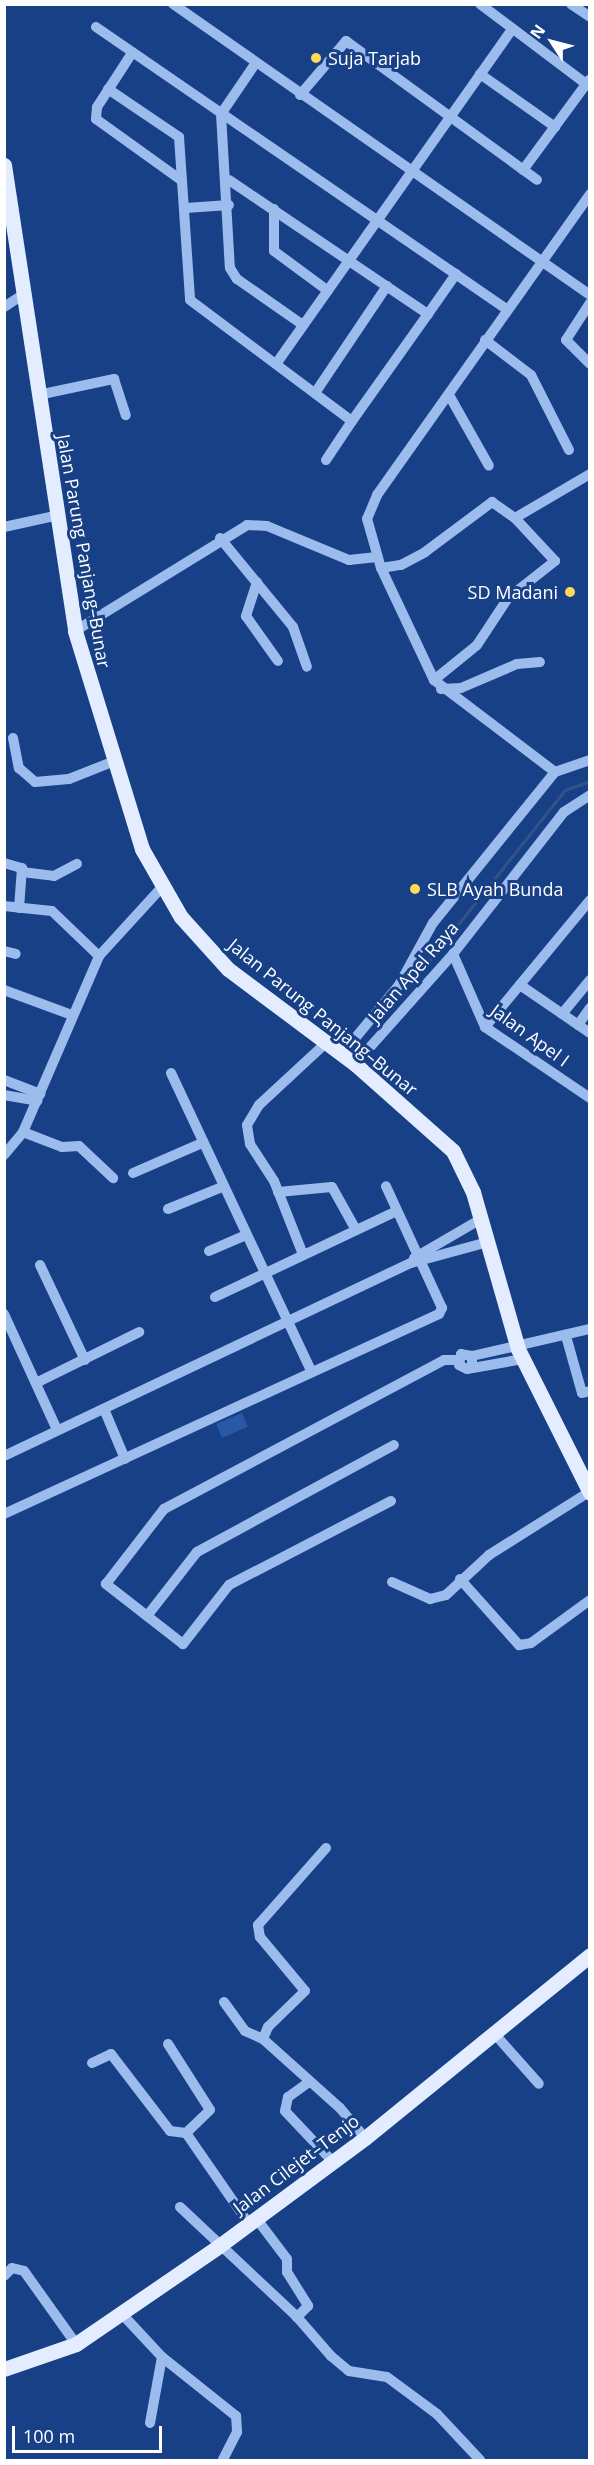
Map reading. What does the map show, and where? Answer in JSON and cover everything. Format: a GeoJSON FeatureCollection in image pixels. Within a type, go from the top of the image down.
{"type":"FeatureCollection","features":[{"type":"Feature","properties":{"kind":"main road","name":"Jalan Parung Panjang–Bunar"},"geometry":{"type":"LineString","coordinates":[[4,165],[54,516],[75,631],[112,762],[161,888],[228,969],[355,1064],[453,1151],[481,1219],[503,1304],[520,1354],[589,1492]]}},
{"type":"Feature","properties":{"kind":"main road","name":"Jalan Cilejet–Tenjo"},"geometry":{"type":"LineString","coordinates":[[4,2369],[76,2344],[219,2247],[364,2138],[590,1955]]}},
{"type":"Feature","properties":{"kind":"street"},"geometry":{"type":"LineString","coordinates":[[480,4],[512,30],[588,82],[523,170]]}},
{"type":"Feature","properties":{"kind":"street"},"geometry":{"type":"LineString","coordinates":[[571,4],[590,17]]}},
{"type":"Feature","properties":{"kind":"street"},"geometry":{"type":"LineString","coordinates":[[173,5],[410,173],[590,295]]}},
{"type":"Feature","properties":{"kind":"street"},"geometry":{"type":"LineString","coordinates":[[96,27],[507,310]]}},
{"type":"Feature","properties":{"kind":"street"},"geometry":{"type":"LineString","coordinates":[[276,364],[512,30]]}},
{"type":"Feature","properties":{"kind":"street"},"geometry":{"type":"LineString","coordinates":[[300,95],[346,41],[537,180]]}},
{"type":"Feature","properties":{"kind":"street"},"geometry":{"type":"LineString","coordinates":[[132,52],[95,112],[100,124],[181,180]]}},
{"type":"Feature","properties":{"kind":"street"},"geometry":{"type":"LineString","coordinates":[[255,64],[221,114],[229,180],[232,273],[303,325]]}},
{"type":"Feature","properties":{"kind":"street"},"geometry":{"type":"LineString","coordinates":[[480,74],[555,127]]}},
{"type":"Feature","properties":{"kind":"street"},"geometry":{"type":"LineString","coordinates":[[108,89],[178,137],[181,180],[186,208],[187,296],[352,420]]}},
{"type":"Feature","properties":{"kind":"street"},"geometry":{"type":"LineString","coordinates":[[229,180],[428,314]]}},
{"type":"Feature","properties":{"kind":"street"},"geometry":{"type":"LineString","coordinates":[[555,772],[437,684],[379,563],[368,528],[369,511],[486,340],[590,194]]}},
{"type":"Feature","properties":{"kind":"street"},"geometry":{"type":"LineString","coordinates":[[186,208],[229,204]]}},
{"type":"Feature","properties":{"kind":"street"},"geometry":{"type":"LineString","coordinates":[[274,209],[274,251],[328,291]]}},
{"type":"Feature","properties":{"kind":"street"},"geometry":{"type":"LineString","coordinates":[[326,460],[456,274]]}},
{"type":"Feature","properties":{"kind":"street"},"geometry":{"type":"LineString","coordinates":[[315,393],[387,286]]}},
{"type":"Feature","properties":{"kind":"street"},"geometry":{"type":"LineString","coordinates":[[4,307],[24,294]]}},
{"type":"Feature","properties":{"kind":"street"},"geometry":{"type":"LineString","coordinates":[[590,303],[566,340],[590,364]]}},
{"type":"Feature","properties":{"kind":"street"},"geometry":{"type":"LineString","coordinates":[[486,340],[531,375],[569,450]]}},
{"type":"Feature","properties":{"kind":"street"},"geometry":{"type":"LineString","coordinates":[[38,395],[114,380],[126,416]]}},
{"type":"Feature","properties":{"kind":"street"},"geometry":{"type":"LineString","coordinates":[[449,394],[489,466]]}},
{"type":"Feature","properties":{"kind":"street"},"geometry":{"type":"LineString","coordinates":[[515,518],[590,474]]}},
{"type":"Feature","properties":{"kind":"street"},"geometry":{"type":"LineString","coordinates":[[75,631],[220,538],[256,524],[340,558],[401,565],[433,548],[492,502],[515,518],[555,561],[508,598],[477,645],[437,684]]}},
{"type":"Feature","properties":{"kind":"street"},"geometry":{"type":"LineString","coordinates":[[4,527],[54,516]]}},
{"type":"Feature","properties":{"kind":"street"},"geometry":{"type":"LineString","coordinates":[[220,538],[293,627],[307,667]]}},
{"type":"Feature","properties":{"kind":"street"},"geometry":{"type":"LineString","coordinates":[[257,582],[246,616],[279,661]]}},
{"type":"Feature","properties":{"kind":"street"},"geometry":{"type":"LineString","coordinates":[[437,684],[483,682],[524,662],[540,662]]}},
{"type":"Feature","properties":{"kind":"street"},"geometry":{"type":"LineString","coordinates":[[13,738],[19,768],[35,782],[69,779],[112,762]]}},
{"type":"Feature","properties":{"kind":"street"},"geometry":{"type":"LineString","coordinates":[[342,1054],[406,972],[433,923],[555,772],[590,760]]}},
{"type":"Feature","properties":{"kind":"street","name":"Jalan Apel Raya"},"geometry":{"type":"LineString","coordinates":[[355,1064],[453,954],[564,812],[590,795]]}},
{"type":"Feature","properties":{"kind":"street"},"geometry":{"type":"LineString","coordinates":[[4,862],[19,865],[22,872],[19,908]]}},
{"type":"Feature","properties":{"kind":"street"},"geometry":{"type":"LineString","coordinates":[[22,872],[54,876],[77,864]]}},
{"type":"Feature","properties":{"kind":"street"},"geometry":{"type":"LineString","coordinates":[[4,1155],[23,1132],[99,956],[161,888]]}},
{"type":"Feature","properties":{"kind":"street"},"geometry":{"type":"LineString","coordinates":[[485,1027],[590,900]]}},
{"type":"Feature","properties":{"kind":"street"},"geometry":{"type":"LineString","coordinates":[[4,906],[52,911],[99,956]]}},
{"type":"Feature","properties":{"kind":"street","name":"Jalan Apel I"},"geometry":{"type":"LineString","coordinates":[[453,954],[485,1027],[590,1098]]}},
{"type":"Feature","properties":{"kind":"street"},"geometry":{"type":"LineString","coordinates":[[406,972],[424,984]]}},
{"type":"Feature","properties":{"kind":"street"},"geometry":{"type":"LineString","coordinates":[[562,1014],[590,980]]}},
{"type":"Feature","properties":{"kind":"street"},"geometry":{"type":"LineString","coordinates":[[520,985],[590,1033]]}},
{"type":"Feature","properties":{"kind":"street"},"geometry":{"type":"LineString","coordinates":[[4,990],[72,1015]]}},
{"type":"Feature","properties":{"kind":"street"},"geometry":{"type":"LineString","coordinates":[[578,1025],[590,1008]]}},
{"type":"Feature","properties":{"kind":"street"},"geometry":{"type":"LineString","coordinates":[[302,1252],[278,1192],[250,1144],[250,1115],[326,1042]]}},
{"type":"Feature","properties":{"kind":"street"},"geometry":{"type":"LineString","coordinates":[[171,1073],[222,1187],[310,1370]]}},
{"type":"Feature","properties":{"kind":"street"},"geometry":{"type":"LineString","coordinates":[[4,1080],[38,1097]]}},
{"type":"Feature","properties":{"kind":"street"},"geometry":{"type":"LineString","coordinates":[[4,1095],[38,1097]]}},
{"type":"Feature","properties":{"kind":"street"},"geometry":{"type":"LineString","coordinates":[[23,1132],[62,1147],[79,1146],[113,1178]]}},
{"type":"Feature","properties":{"kind":"street"},"geometry":{"type":"LineString","coordinates":[[133,1173],[202,1143]]}},
{"type":"Feature","properties":{"kind":"street"},"geometry":{"type":"LineString","coordinates":[[4,1514],[310,1370],[439,1314],[442,1308],[417,1260],[386,1186]]}},
{"type":"Feature","properties":{"kind":"street"},"geometry":{"type":"LineString","coordinates":[[168,1209],[222,1187]]}},
{"type":"Feature","properties":{"kind":"street"},"geometry":{"type":"LineString","coordinates":[[278,1192],[332,1187],[356,1230]]}},
{"type":"Feature","properties":{"kind":"street"},"geometry":{"type":"LineString","coordinates":[[215,1297],[302,1252],[397,1211]]}},
{"type":"Feature","properties":{"kind":"street"},"geometry":{"type":"LineString","coordinates":[[4,1456],[417,1260],[481,1219]]}},
{"type":"Feature","properties":{"kind":"street"},"geometry":{"type":"LineString","coordinates":[[209,1251],[246,1235]]}},
{"type":"Feature","properties":{"kind":"street"},"geometry":{"type":"LineString","coordinates":[[417,1260],[488,1242]]}},
{"type":"Feature","properties":{"kind":"street"},"geometry":{"type":"LineString","coordinates":[[40,1265],[85,1360]]}},
{"type":"Feature","properties":{"kind":"street"},"geometry":{"type":"LineString","coordinates":[[4,1314],[38,1382],[57,1430]]}},
{"type":"Feature","properties":{"kind":"street"},"geometry":{"type":"LineString","coordinates":[[391,1501],[229,1585],[183,1644],[106,1584],[164,1509],[444,1360],[458,1360],[462,1368],[472,1361],[520,1354],[590,1329]]}},
{"type":"Feature","properties":{"kind":"street"},"geometry":{"type":"LineString","coordinates":[[38,1382],[139,1332]]}},
{"type":"Feature","properties":{"kind":"street"},"geometry":{"type":"LineString","coordinates":[[566,1336],[582,1393],[590,1391]]}},
{"type":"Feature","properties":{"kind":"street"},"geometry":{"type":"LineString","coordinates":[[104,1409],[125,1459]]}},
{"type":"Feature","properties":{"kind":"street"},"geometry":{"type":"LineString","coordinates":[[147,1616],[197,1552],[394,1445]]}},
{"type":"Feature","properties":{"kind":"street"},"geometry":{"type":"LineString","coordinates":[[392,1582],[430,1599],[446,1594],[506,1543],[589,1492]]}},
{"type":"Feature","properties":{"kind":"street"},"geometry":{"type":"LineString","coordinates":[[460,1580],[519,1645],[531,1643],[590,1600]]}},
{"type":"Feature","properties":{"kind":"street"},"geometry":{"type":"LineString","coordinates":[[263,2039],[268,2027],[305,1990],[260,1937],[258,1925],[326,1848]]}},
{"type":"Feature","properties":{"kind":"street"},"geometry":{"type":"LineString","coordinates":[[224,2002],[245,2031],[263,2039],[364,2138]]}},
{"type":"Feature","properties":{"kind":"street"},"geometry":{"type":"LineString","coordinates":[[493,2032],[539,2084]]}},
{"type":"Feature","properties":{"kind":"street"},"geometry":{"type":"LineString","coordinates":[[168,2044],[210,2110],[186,2133]]}},
{"type":"Feature","properties":{"kind":"street"},"geometry":{"type":"LineString","coordinates":[[92,2063],[111,2054],[170,2131],[186,2133],[252,2221],[287,2259],[287,2272],[308,2306],[297,2317]]}},
{"type":"Feature","properties":{"kind":"street"},"geometry":{"type":"LineString","coordinates":[[309,2082],[288,2097],[285,2111],[333,2162]]}},
{"type":"Feature","properties":{"kind":"street"},"geometry":{"type":"LineString","coordinates":[[180,2207],[219,2247],[297,2317],[342,2367],[387,2377],[437,2414],[480,2460]]}},
{"type":"Feature","properties":{"kind":"street"},"geometry":{"type":"LineString","coordinates":[[4,2276],[12,2268],[24,2271],[76,2344]]}},
{"type":"Feature","properties":{"kind":"street"},"geometry":{"type":"LineString","coordinates":[[123,2314],[162,2357],[236,2416],[237,2432],[224,2460]]}},
{"type":"Feature","properties":{"kind":"street"},"geometry":{"type":"LineString","coordinates":[[150,2423],[162,2357]]}},
{"type":"Feature","properties":{"kind":"shaded area"},"geometry":{"type":"Polygon","coordinates":[[[242,1413],[248,1427],[222,1438],[216,1424],[242,1413]]]}},
{"type":"Feature","properties":{"kind":"waterway"},"geometry":{"type":"LineString","coordinates":[[424,967],[565,790],[590,781]]}},
{"type":"Feature","properties":{"kind":"place","name":"Suja Tarjab"},"geometry":{"type":"Point","coordinates":[316,58]}},
{"type":"Feature","properties":{"kind":"place","name":"SD Madani"},"geometry":{"type":"Point","coordinates":[570,592]}},
{"type":"Feature","properties":{"kind":"place","name":"SLB Ayah Bunda"},"geometry":{"type":"Point","coordinates":[415,889]}}]}
